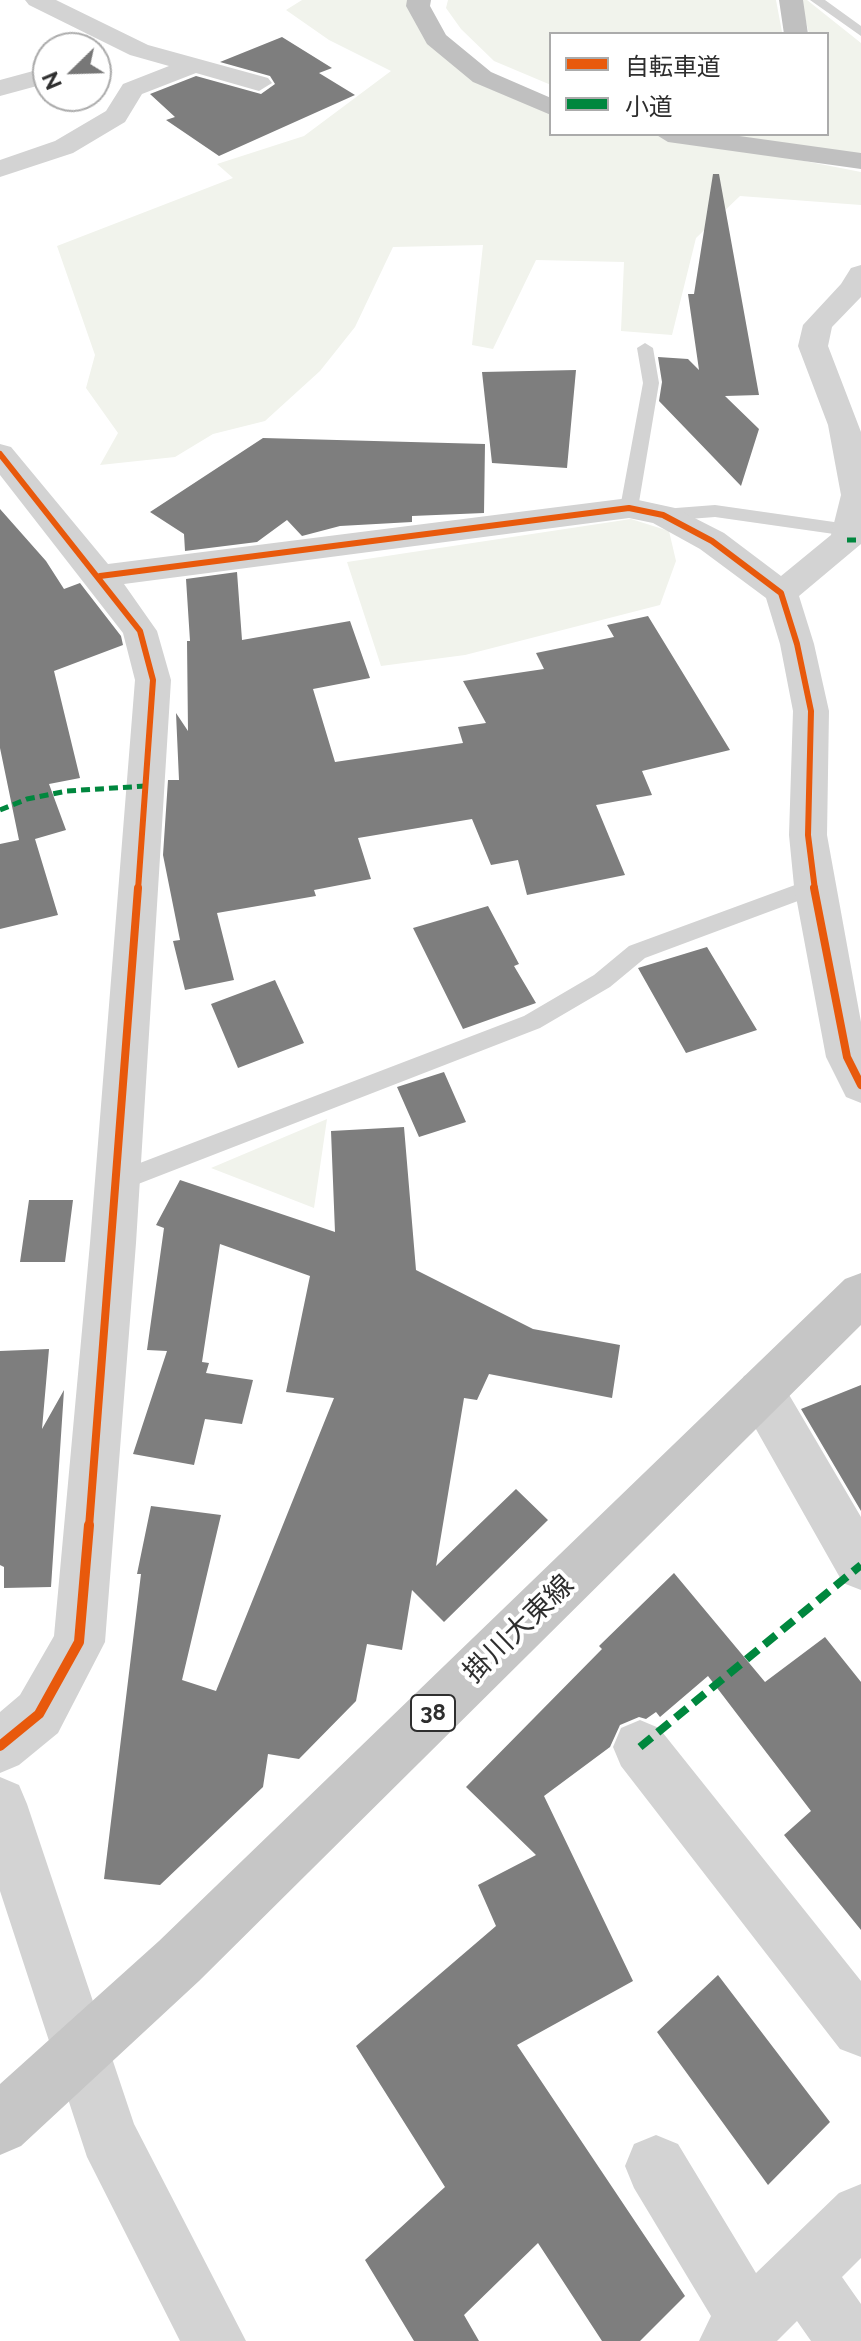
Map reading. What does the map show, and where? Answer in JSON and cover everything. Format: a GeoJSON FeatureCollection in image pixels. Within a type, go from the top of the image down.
{"type":"FeatureCollection","features":[{"type":"Feature","properties":{"kind":"highway"},"geometry":{"type":"LineString","coordinates":[[419,0],[418,6],[436,39],[482,77],[549,106]]}},
{"type":"Feature","properties":{"kind":"highway"},"geometry":{"type":"LineString","coordinates":[[434,0],[433,8],[471,55],[504,75],[549,93]]}},
{"type":"Feature","properties":{"kind":"highway"},"geometry":{"type":"LineString","coordinates":[[791,0],[796,32]]}},
{"type":"Feature","properties":{"kind":"highway"},"geometry":{"type":"LineString","coordinates":[[682,136],[861,161]]}},
{"type":"Feature","properties":{"kind":"main road","name":"掛川大東線"},"geometry":{"type":"LineString","coordinates":[[0,2125],[179,1961],[861,1294]]}},
{"type":"Feature","properties":{"kind":"street"},"geometry":{"type":"LineString","coordinates":[[37,0],[139,50],[254,76]]}},
{"type":"Feature","properties":{"kind":"street"},"geometry":{"type":"LineString","coordinates":[[112,57],[139,50]]}},
{"type":"Feature","properties":{"kind":"street"},"geometry":{"type":"LineString","coordinates":[[0,169],[64,147],[116,116],[132,89],[195,65]]}},
{"type":"Feature","properties":{"kind":"street"},"geometry":{"type":"LineString","coordinates":[[0,88],[32,79]]}},
{"type":"Feature","properties":{"kind":"street"},"geometry":{"type":"LineString","coordinates":[[781,593],[847,540],[857,495],[844,425],[813,346],[818,325],[854,288],[861,274]]}},
{"type":"Feature","properties":{"kind":"street"},"geometry":{"type":"LineString","coordinates":[[0,454],[100,576],[140,631],[153,680],[79,1642],[39,1714],[0,1746]]}},
{"type":"Feature","properties":{"kind":"street"},"geometry":{"type":"LineString","coordinates":[[100,576],[629,508],[663,515],[712,541],[781,593],[797,644],[811,711],[808,835],[814,886],[847,1057],[861,1085]]}},
{"type":"Feature","properties":{"kind":"street"},"geometry":{"type":"LineString","coordinates":[[761,1392],[861,1565]]}},
{"type":"Feature","properties":{"kind":"street"},"geometry":{"type":"LineString","coordinates":[[640,1747],[861,2028]]}},
{"type":"Feature","properties":{"kind":"street"},"geometry":{"type":"LineString","coordinates":[[0,1804],[108,2136],[214,2341]]}},
{"type":"Feature","properties":{"kind":"street"},"geometry":{"type":"LineString","coordinates":[[656,2166],[740,2332],[861,2215]]}},
{"type":"Feature","properties":{"kind":"street"},"geometry":{"type":"LineString","coordinates":[[801,2273],[849,2341]]}},
{"type":"Feature","properties":{"kind":"lane"},"geometry":{"type":"LineString","coordinates":[[817,0],[861,32]]}},
{"type":"Feature","properties":{"kind":"lane"},"geometry":{"type":"LineString","coordinates":[[629,508],[651,383],[645,348]]}},
{"type":"Feature","properties":{"kind":"lane"},"geometry":{"type":"LineString","coordinates":[[663,515],[715,511],[848,530]]}},
{"type":"Feature","properties":{"kind":"lane"},"geometry":{"type":"LineString","coordinates":[[115,1183],[532,1022],[602,981],[637,952],[814,886]]}},
{"type":"Feature","properties":{"kind":"shaded area"},"geometry":{"type":"Polygon","coordinates":[[[302,0],[418,0],[455,63],[549,109],[549,136],[676,136],[861,172],[861,205],[740,196],[696,238],[672,335],[621,331],[624,262],[536,260],[493,349],[472,345],[483,245],[393,247],[355,327],[320,371],[265,421],[213,434],[175,457],[100,465],[118,433],[86,388],[95,355],[57,246],[233,178],[217,164],[304,136],[391,71],[329,40],[286,10],[302,0]]]}},
{"type":"Feature","properties":{"kind":"shaded area"},"geometry":{"type":"Polygon","coordinates":[[[448,0],[776,0],[782,32],[549,32],[549,84],[494,61],[461,29],[446,8],[448,0]]]}},
{"type":"Feature","properties":{"kind":"shaded area"},"geometry":{"type":"Polygon","coordinates":[[[801,0],[807,0],[861,43],[861,155],[722,136],[829,136],[829,32],[809,32],[801,0]]]}},
{"type":"Feature","properties":{"kind":"shaded area"},"geometry":{"type":"Polygon","coordinates":[[[631,519],[669,531],[676,561],[660,605],[465,655],[381,666],[347,562],[631,519]]]}},
{"type":"Feature","properties":{"kind":"shaded area"},"geometry":{"type":"Polygon","coordinates":[[[327,1119],[314,1208],[211,1168],[327,1119]]]}},
{"type":"Feature","properties":{"kind":"building"},"geometry":{"type":"Polygon","coordinates":[[[282,37],[332,68],[319,73],[355,95],[219,156],[166,120],[175,117],[150,94],[196,76],[261,94],[275,84],[270,76],[220,62],[282,37]]]}},
{"type":"Feature","properties":{"kind":"building"},"geometry":{"type":"Polygon","coordinates":[[[713,174],[719,174],[759,395],[725,396],[759,429],[741,486],[659,401],[662,382],[658,357],[688,359],[699,370],[688,294],[694,294],[713,174]]]}},
{"type":"Feature","properties":{"kind":"building"},"geometry":{"type":"Polygon","coordinates":[[[576,370],[567,468],[492,463],[482,372],[576,370]]]}},
{"type":"Feature","properties":{"kind":"building"},"geometry":{"type":"Polygon","coordinates":[[[263,438],[485,444],[484,513],[412,516],[412,522],[340,526],[302,536],[287,520],[257,542],[185,551],[184,534],[150,512],[263,438]]]}},
{"type":"Feature","properties":{"kind":"building"},"geometry":{"type":"Polygon","coordinates":[[[0,509],[46,561],[64,589],[80,583],[121,636],[123,645],[54,671],[80,778],[49,784],[66,830],[35,839],[58,915],[0,929],[0,844],[19,840],[0,748],[0,509]]]}},
{"type":"Feature","properties":{"kind":"building"},"geometry":{"type":"Polygon","coordinates":[[[237,572],[242,640],[350,621],[370,678],[313,689],[335,762],[463,743],[458,727],[486,723],[463,681],[544,669],[536,653],[614,637],[607,625],[648,616],[730,750],[642,771],[652,795],[596,805],[625,875],[527,895],[518,860],[491,865],[472,819],[358,838],[371,879],[314,890],[316,896],[217,913],[234,980],[185,990],[173,941],[180,940],[163,855],[168,780],[179,780],[176,713],[188,731],[187,641],[190,641],[186,579],[237,572]]]}},
{"type":"Feature","properties":{"kind":"building"},"geometry":{"type":"Polygon","coordinates":[[[488,906],[519,964],[514,966],[536,1003],[463,1029],[413,928],[488,906]]]}},
{"type":"Feature","properties":{"kind":"building"},"geometry":{"type":"Polygon","coordinates":[[[707,947],[757,1030],[686,1053],[638,968],[707,947]]]}},
{"type":"Feature","properties":{"kind":"building"},"geometry":{"type":"Polygon","coordinates":[[[275,980],[304,1043],[238,1068],[211,1004],[275,980]]]}},
{"type":"Feature","properties":{"kind":"building"},"geometry":{"type":"Polygon","coordinates":[[[444,1072],[466,1122],[419,1137],[397,1087],[444,1072]]]}},
{"type":"Feature","properties":{"kind":"building"},"geometry":{"type":"Polygon","coordinates":[[[404,1127],[416,1270],[533,1329],[620,1345],[612,1398],[489,1374],[477,1400],[464,1398],[436,1566],[516,1489],[548,1520],[444,1622],[412,1590],[402,1650],[367,1644],[356,1701],[299,1759],[268,1754],[263,1787],[160,1885],[104,1879],[141,1574],[137,1574],[151,1506],[221,1515],[182,1680],[216,1691],[334,1398],[286,1392],[310,1276],[220,1244],[202,1362],[209,1363],[206,1373],[253,1380],[242,1424],[205,1419],[194,1465],[133,1454],[167,1351],[147,1350],[164,1228],[156,1225],[180,1180],[335,1232],[331,1131],[404,1127]]]}},
{"type":"Feature","properties":{"kind":"building"},"geometry":{"type":"Polygon","coordinates":[[[29,1200],[73,1200],[65,1262],[20,1262],[29,1200]]]}},
{"type":"Feature","properties":{"kind":"building"},"geometry":{"type":"Polygon","coordinates":[[[49,1349],[42,1429],[64,1390],[51,1587],[4,1588],[4,1567],[0,1565],[0,1351],[49,1349]]]}},
{"type":"Feature","properties":{"kind":"building"},"geometry":{"type":"Polygon","coordinates":[[[861,1385],[861,1511],[801,1409],[861,1385]]]}},
{"type":"Feature","properties":{"kind":"building"},"geometry":{"type":"Polygon","coordinates":[[[674,1573],[765,1682],[825,1637],[861,1682],[861,1930],[784,1835],[811,1811],[708,1676],[660,1717],[656,1712],[646,1719],[639,1717],[620,1725],[610,1747],[544,1796],[633,1981],[517,2045],[685,2296],[640,2341],[602,2341],[538,2243],[464,2315],[479,2341],[414,2341],[365,2260],[445,2187],[356,2046],[496,1926],[478,1885],[536,1855],[466,1787],[602,1649],[599,1646],[674,1573]]]}},
{"type":"Feature","properties":{"kind":"building"},"geometry":{"type":"Polygon","coordinates":[[[718,1975],[830,2122],[768,2185],[657,2032],[718,1975]]]}},
{"type":"Feature","properties":{"kind":"marked path"},"geometry":{"type":"LineString","coordinates":[[847,540],[861,540]]}},
{"type":"Feature","properties":{"kind":"marked path"},"geometry":{"type":"LineString","coordinates":[[0,810],[27,799],[67,791],[146,786]]}},
{"type":"Feature","properties":{"kind":"marked path"},"geometry":{"type":"LineString","coordinates":[[640,1747],[861,1565]]}},
{"type":"Feature","properties":{"kind":"cycle path"},"geometry":{"type":"LineString","coordinates":[[0,454],[100,576],[140,631],[153,680],[113,1243],[79,1642],[39,1714],[0,1746]]}},
{"type":"Feature","properties":{"kind":"cycle path"},"geometry":{"type":"LineString","coordinates":[[100,576],[629,508],[663,515],[712,541],[781,593],[797,644],[811,711],[808,835],[814,886],[847,1057],[861,1085]]}}]}
